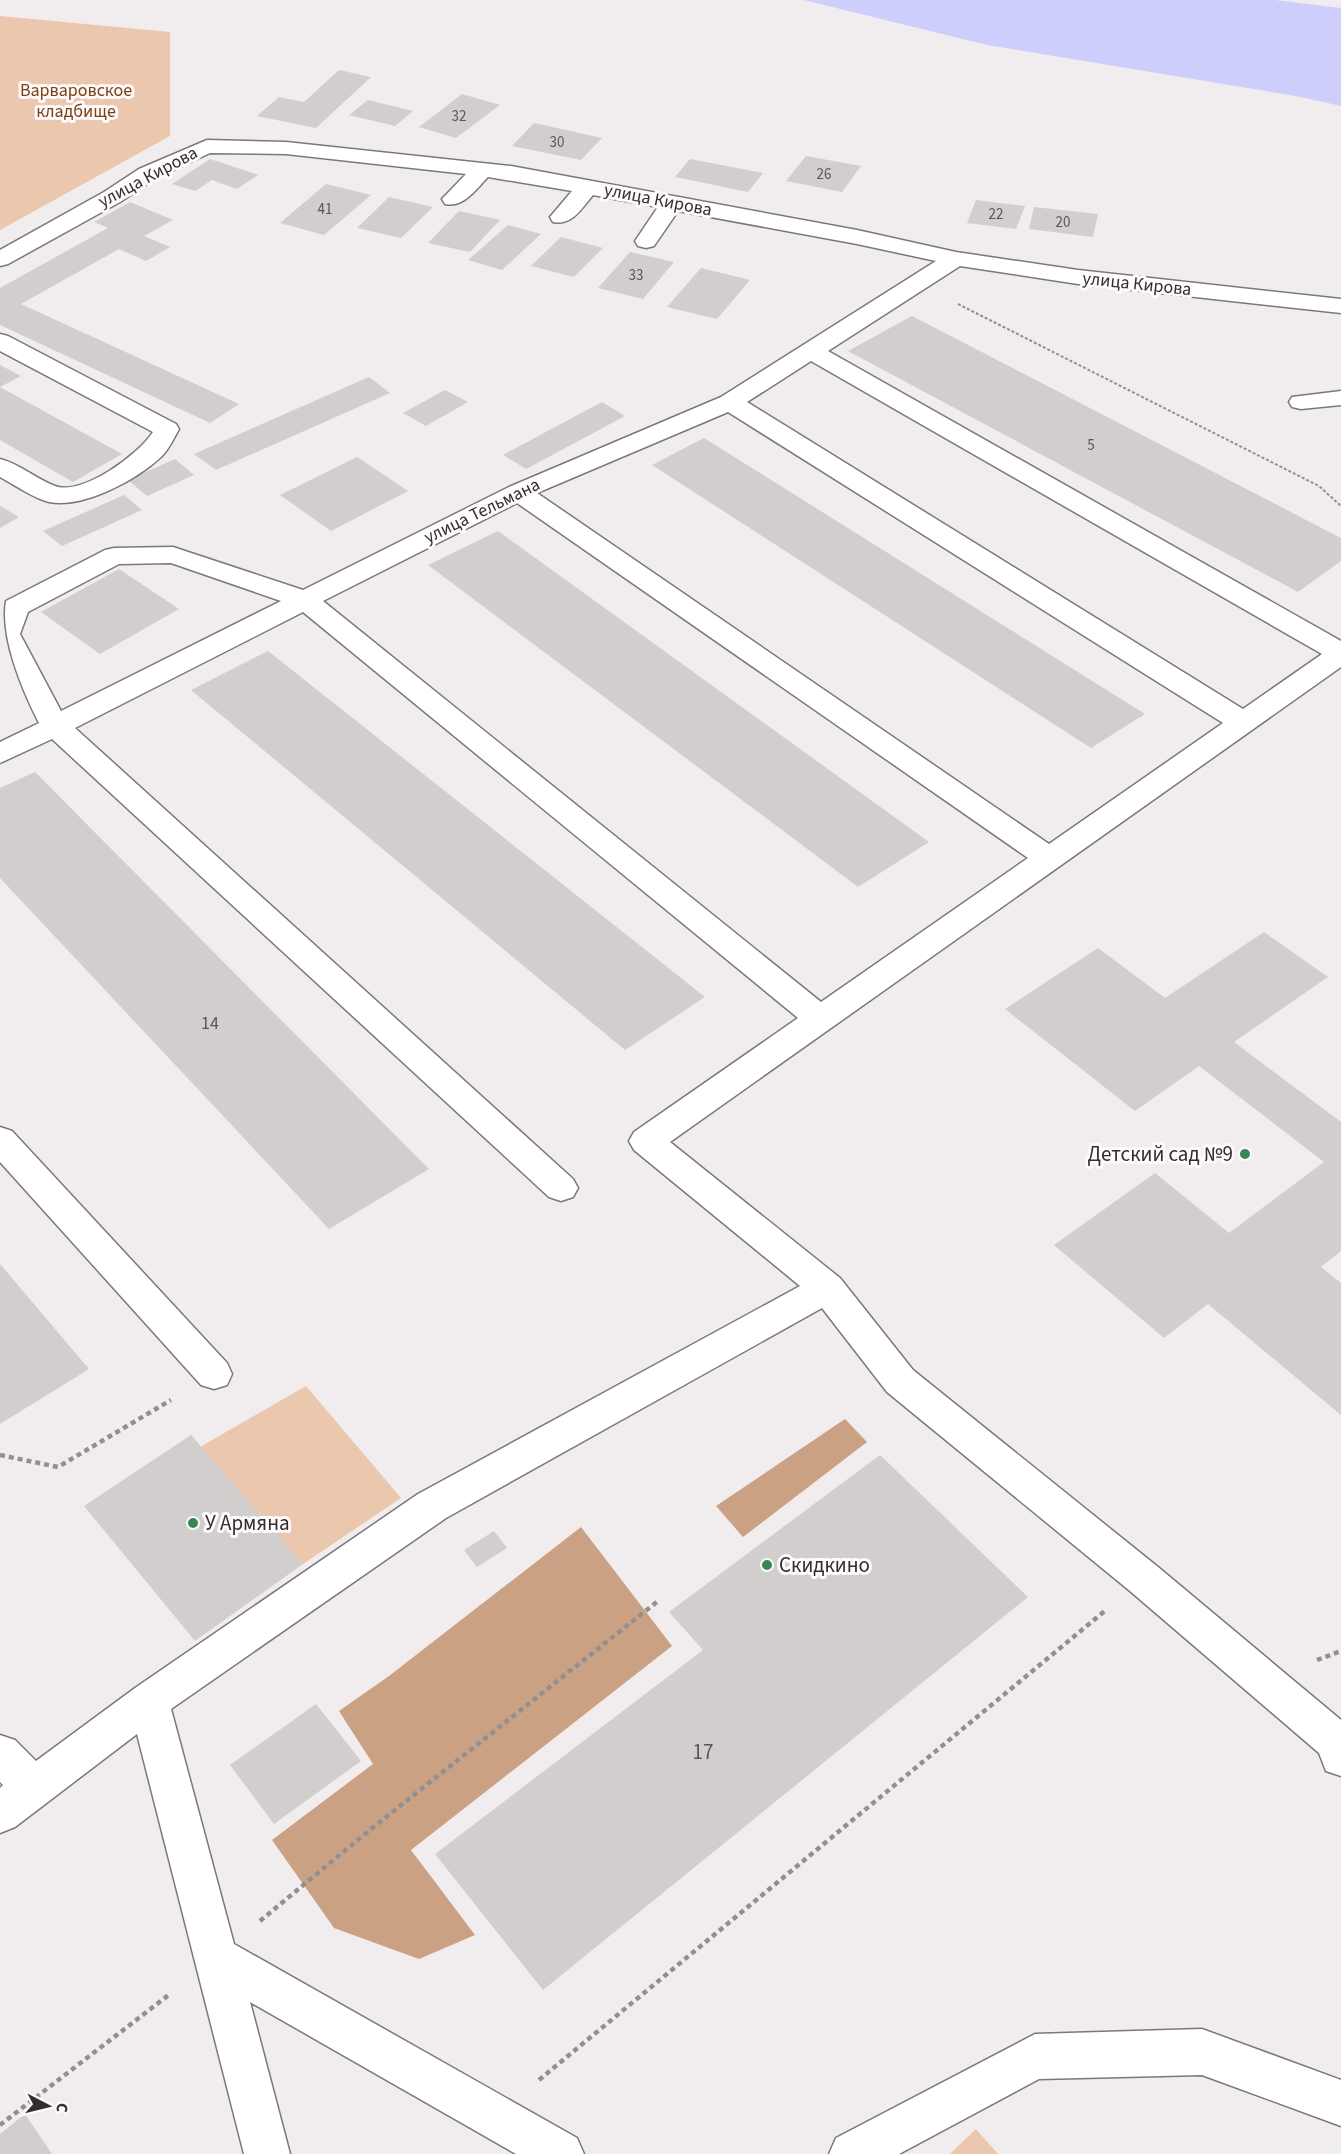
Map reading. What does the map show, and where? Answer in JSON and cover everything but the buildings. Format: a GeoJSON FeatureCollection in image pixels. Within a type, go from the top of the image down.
{"type":"FeatureCollection","features":[{"type":"Feature","properties":{"kind":"street","name":"улица Кирова"},"geometry":{"type":"LineString","coordinates":[[0,259],[112,197],[147,174],[207,146],[286,148],[483,170],[588,187],[847,235],[956,259],[1078,277],[1341,306]]}},
{"type":"Feature","properties":{"kind":"street"},"geometry":{"type":"LineString","coordinates":[[453,199],[483,170]]}},
{"type":"Feature","properties":{"kind":"street"},"geometry":{"type":"LineString","coordinates":[[561,217],[588,187]]}},
{"type":"Feature","properties":{"kind":"street"},"geometry":{"type":"LineString","coordinates":[[646,241],[672,203]]}},
{"type":"Feature","properties":{"kind":"street","name":"улица Тельмана"},"geometry":{"type":"LineString","coordinates":[[0,754],[518,492],[730,402],[956,259]]}},
{"type":"Feature","properties":{"kind":"street"},"geometry":{"type":"LineString","coordinates":[[1308,302],[1341,298]]}},
{"type":"Feature","properties":{"kind":"street"},"geometry":{"type":"LineString","coordinates":[[0,340],[167,429],[154,450],[121,474],[87,491],[53,495],[0,467]]}},
{"type":"Feature","properties":{"kind":"street"},"geometry":{"type":"LineString","coordinates":[[809,350],[1336,664],[1244,723],[646,1141],[827,1288],[900,1382],[1144,1579],[1334,1740],[1341,1757]]}},
{"type":"Feature","properties":{"kind":"street"},"geometry":{"type":"LineString","coordinates":[[1301,402],[1341,398]]}},
{"type":"Feature","properties":{"kind":"street"},"geometry":{"type":"LineString","coordinates":[[730,402],[1244,723]]}},
{"type":"Feature","properties":{"kind":"street"},"geometry":{"type":"LineString","coordinates":[[518,492],[1050,858]]}},
{"type":"Feature","properties":{"kind":"street"},"geometry":{"type":"LineString","coordinates":[[561,1188],[55,726],[6,634],[16,607],[114,556],[173,555],[304,600],[820,1019]]}},
{"type":"Feature","properties":{"kind":"street"},"geometry":{"type":"LineString","coordinates":[[0,1140],[214,1374]]}},
{"type":"Feature","properties":{"kind":"street"},"geometry":{"type":"LineString","coordinates":[[0,1813],[149,1701],[432,1506],[827,1288]]}},
{"type":"Feature","properties":{"kind":"street"},"geometry":{"type":"LineString","coordinates":[[149,1701],[267,2154]]}},
{"type":"Feature","properties":{"kind":"street"},"geometry":{"type":"LineString","coordinates":[[0,1754],[34,1787]]}},
{"type":"Feature","properties":{"kind":"street"},"geometry":{"type":"LineString","coordinates":[[216,1958],[561,2154]]}},
{"type":"Feature","properties":{"kind":"street"},"geometry":{"type":"LineString","coordinates":[[852,2154],[1035,2057],[1202,2052],[1341,2103]]}},
{"type":"Feature","properties":{"kind":"path"},"geometry":{"type":"LineString","coordinates":[[917,283],[1319,486],[1341,506]]}},
{"type":"Feature","properties":{"kind":"path"},"geometry":{"type":"LineString","coordinates":[[0,1455],[58,1467],[178,1395]]}},
{"type":"Feature","properties":{"kind":"path"},"geometry":{"type":"LineString","coordinates":[[495,2117],[1144,1579]]}},
{"type":"Feature","properties":{"kind":"path"},"geometry":{"type":"LineString","coordinates":[[0,2125],[216,1958],[371,1829],[658,1602]]}},
{"type":"Feature","properties":{"kind":"green space","name":"Варваровское кладбище"},"geometry":{"type":"Polygon","coordinates":[[[0,16],[170,32],[170,136],[0,230],[0,16]]]}},
{"type":"Feature","properties":{"kind":"green space"},"geometry":{"type":"Polygon","coordinates":[[[306,1386],[401,1498],[303,1564],[200,1447],[306,1386]]]}},
{"type":"Feature","properties":{"kind":"green space"},"geometry":{"type":"Polygon","coordinates":[[[976,2129],[998,2154],[950,2154],[976,2129]]]}},
{"type":"Feature","properties":{"kind":"shaded area"},"geometry":{"type":"Polygon","coordinates":[[[845,1419],[867,1442],[743,1537],[716,1506],[845,1419]]]}},
{"type":"Feature","properties":{"kind":"shaded area"},"geometry":{"type":"Polygon","coordinates":[[[581,1527],[672,1646],[411,1850],[475,1935],[419,1959],[334,1928],[272,1840],[373,1764],[339,1711],[389,1676],[581,1527]]]}},
{"type":"Feature","properties":{"kind":"water"},"geometry":{"type":"Polygon","coordinates":[[[804,0],[1275,0],[1341,8],[1341,106],[1296,96],[987,45],[804,0]]]}},
{"type":"Feature","properties":{"kind":"place","name":"Детский сад №9"},"geometry":{"type":"Point","coordinates":[1245,1154]}},
{"type":"Feature","properties":{"kind":"place","name":"У Армяна"},"geometry":{"type":"Point","coordinates":[193,1523]}},
{"type":"Feature","properties":{"kind":"place","name":"Скидкино"},"geometry":{"type":"Point","coordinates":[767,1565]}}]}
